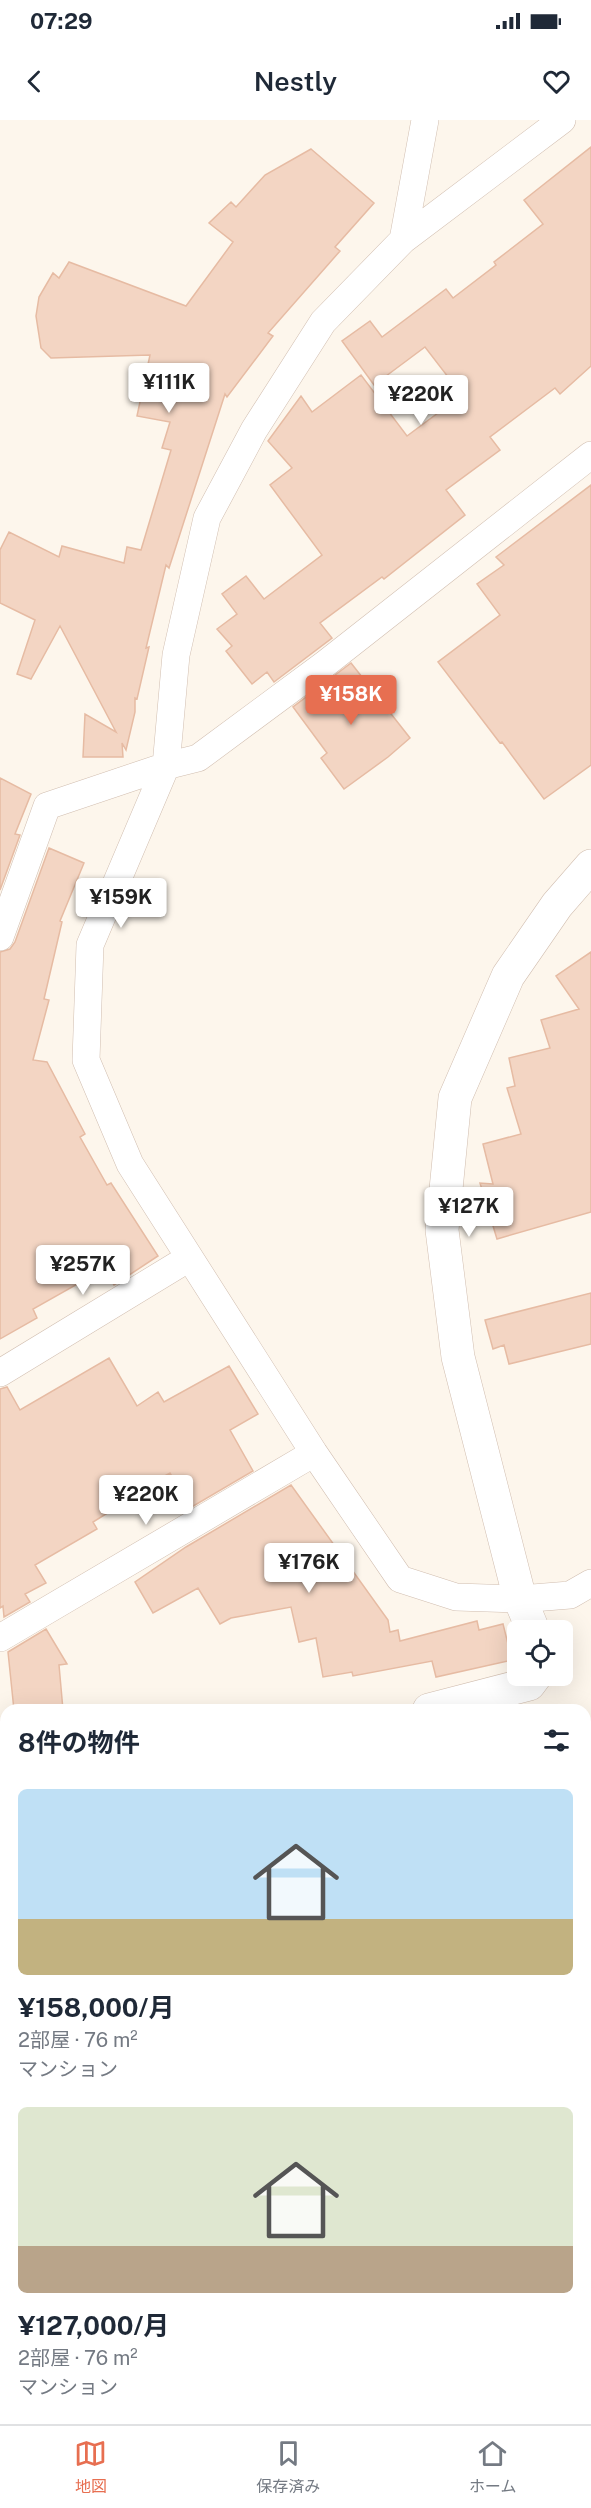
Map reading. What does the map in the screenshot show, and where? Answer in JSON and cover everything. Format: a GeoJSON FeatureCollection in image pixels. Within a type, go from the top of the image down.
{"type":"FeatureCollection","features":[{"type":"Feature","properties":{"kind":"street"},"geometry":{"type":"LineString","coordinates":[[403,240],[425,120]]}},
{"type":"Feature","properties":{"kind":"street"},"geometry":{"type":"LineString","coordinates":[[562,120],[403,240],[323,322],[254,430],[207,518],[176,655],[166,766],[90,945],[86,1060],[130,1164],[314,1453],[400,1579],[456,1597],[520,1599],[570,1595],[591,1584]]}},
{"type":"Feature","properties":{"kind":"street"},"geometry":{"type":"LineString","coordinates":[[0,937],[48,806],[166,766],[198,758],[334,657],[591,455]]}},
{"type":"Feature","properties":{"kind":"street"},"geometry":{"type":"LineString","coordinates":[[529,1620],[520,1599],[458,1357],[442,1230],[455,1098],[508,976],[556,905],[591,866]]}},
{"type":"Feature","properties":{"kind":"street"},"geometry":{"type":"LineString","coordinates":[[0,1373],[189,1258]]}},
{"type":"Feature","properties":{"kind":"street"},"geometry":{"type":"LineString","coordinates":[[0,1638],[314,1453]]}},
{"type":"Feature","properties":{"kind":"street"},"geometry":{"type":"LineString","coordinates":[[451,1704],[518,1686]]}},
{"type":"Feature","properties":{"kind":"building"},"geometry":{"type":"Polygon","coordinates":[[[591,147],[591,366],[560,394],[555,388],[490,437],[500,450],[446,490],[465,515],[384,579],[382,577],[320,623],[332,638],[274,682],[267,672],[252,684],[226,651],[232,646],[217,629],[237,614],[222,594],[246,576],[264,599],[322,555],[270,485],[292,468],[268,441],[301,396],[312,412],[361,375],[407,436],[462,395],[425,347],[374,385],[342,341],[370,321],[382,337],[446,289],[453,298],[496,265],[494,262],[543,224],[524,200],[591,147]]]}},
{"type":"Feature","properties":{"kind":"building"},"geometry":{"type":"Polygon","coordinates":[[[311,149],[374,203],[335,247],[340,251],[268,333],[273,336],[227,397],[225,394],[169,568],[166,565],[146,648],[149,647],[137,699],[135,698],[135,712],[126,750],[122,743],[123,757],[83,757],[85,714],[116,732],[60,626],[31,679],[17,674],[35,620],[0,603],[0,550],[9,532],[59,557],[62,546],[124,563],[127,547],[141,550],[171,450],[162,448],[170,422],[137,416],[150,355],[51,358],[41,348],[36,316],[39,297],[53,273],[59,278],[69,262],[186,306],[233,242],[209,223],[231,202],[236,207],[265,175],[311,149]]]}},
{"type":"Feature","properties":{"kind":"building"},"geometry":{"type":"Polygon","coordinates":[[[591,485],[591,765],[544,799],[438,662],[500,615],[477,584],[504,565],[496,557],[591,485]]]}},
{"type":"Feature","properties":{"kind":"building"},"geometry":{"type":"Polygon","coordinates":[[[351,663],[410,738],[344,789],[321,758],[327,753],[293,707],[351,663]]]}},
{"type":"Feature","properties":{"kind":"building"},"geometry":{"type":"Polygon","coordinates":[[[0,778],[31,794],[15,834],[20,835],[0,890],[0,778]]]}},
{"type":"Feature","properties":{"kind":"building"},"geometry":{"type":"Polygon","coordinates":[[[49,848],[84,863],[60,921],[62,922],[44,999],[49,1000],[33,1060],[47,1062],[85,1134],[80,1137],[107,1185],[111,1183],[158,1256],[114,1285],[104,1269],[33,1309],[37,1318],[0,1339],[0,952],[10,949],[15,942],[49,848]]]}},
{"type":"Feature","properties":{"kind":"building"},"geometry":{"type":"Polygon","coordinates":[[[591,952],[591,1212],[497,1239],[480,1183],[493,1184],[483,1144],[521,1134],[507,1088],[515,1086],[509,1058],[550,1048],[541,1020],[579,1009],[556,976],[591,952]]]}},
{"type":"Feature","properties":{"kind":"building"},"geometry":{"type":"Polygon","coordinates":[[[591,1293],[591,1344],[509,1364],[504,1345],[493,1349],[485,1320],[591,1293]]]}},
{"type":"Feature","properties":{"kind":"building"},"geometry":{"type":"Polygon","coordinates":[[[109,1358],[137,1406],[158,1392],[164,1402],[229,1366],[258,1414],[230,1430],[253,1471],[190,1508],[170,1473],[120,1500],[122,1504],[93,1522],[97,1529],[35,1565],[46,1583],[25,1594],[30,1602],[4,1617],[3,1606],[0,1608],[0,1389],[7,1387],[20,1410],[109,1358]]]}},
{"type":"Feature","properties":{"kind":"building"},"geometry":{"type":"Polygon","coordinates":[[[291,1485],[388,1620],[390,1632],[398,1630],[400,1641],[477,1621],[479,1630],[503,1624],[507,1640],[507,1661],[436,1677],[432,1661],[353,1676],[352,1672],[323,1677],[316,1638],[299,1642],[291,1607],[231,1618],[220,1624],[198,1588],[153,1613],[135,1582],[186,1547],[291,1485]]]}},
{"type":"Feature","properties":{"kind":"building"},"geometry":{"type":"Polygon","coordinates":[[[46,1629],[67,1664],[59,1665],[62,1704],[13,1704],[8,1652],[46,1629]]]}}]}
